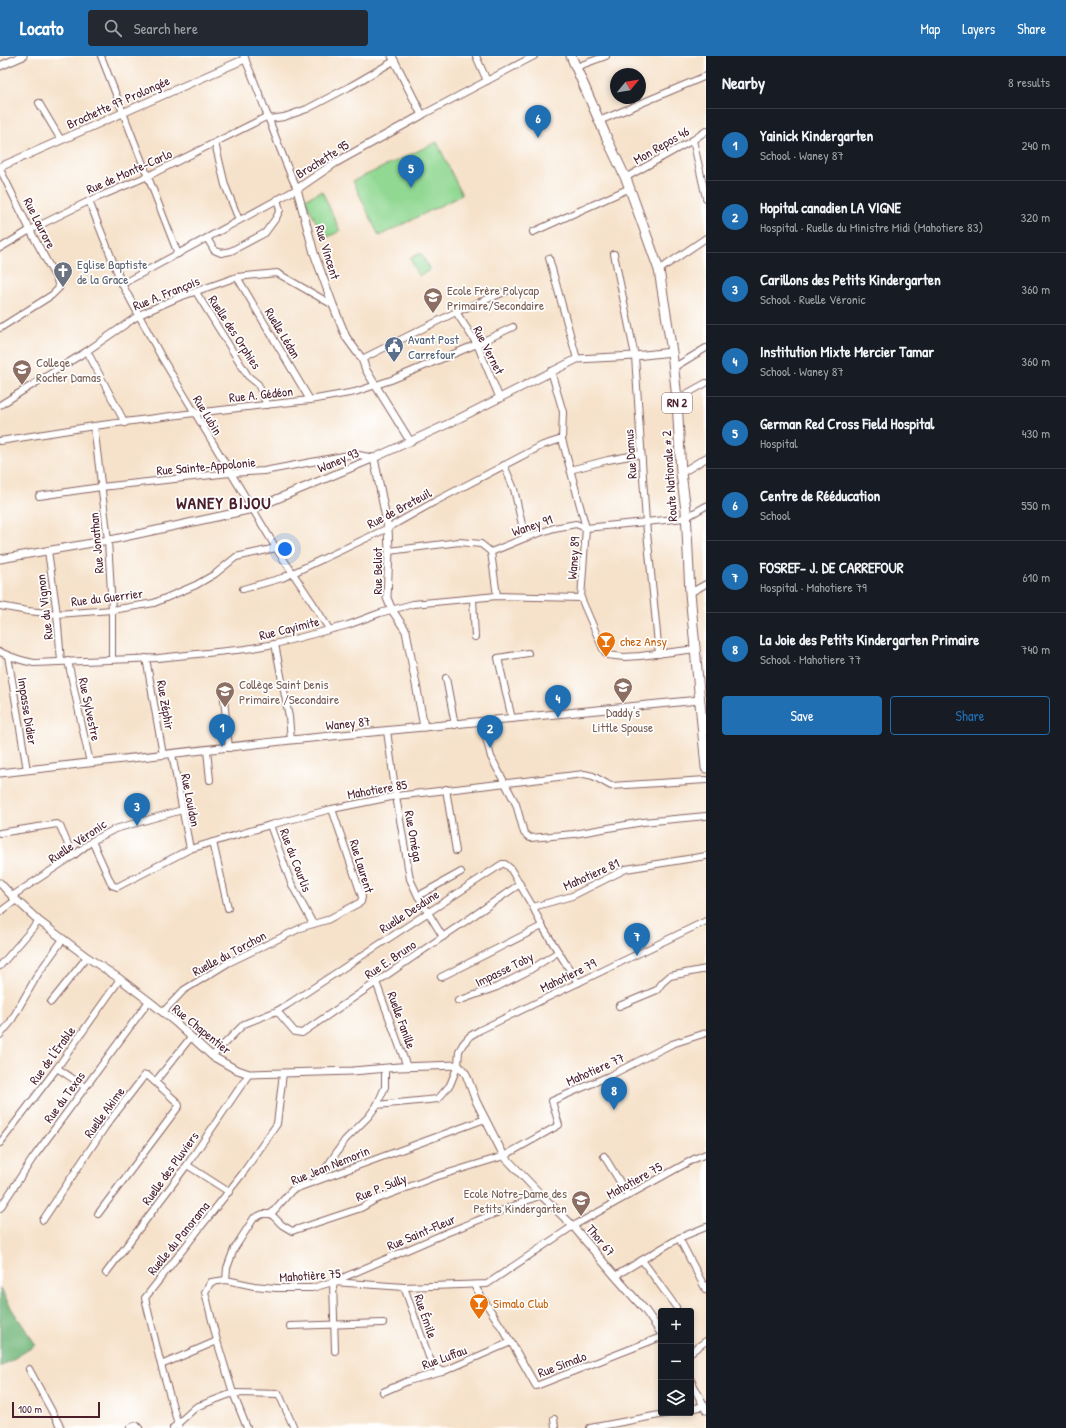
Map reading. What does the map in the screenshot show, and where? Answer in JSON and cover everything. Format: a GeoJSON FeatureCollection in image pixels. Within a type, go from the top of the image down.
{"type":"FeatureCollection","features":[{"type":"Feature","properties":{"kind":"main road","name":"Route Nationale # 2"},"geometry":{"type":"LineString","coordinates":[[572,56],[626,178],[659,270],[672,352],[677,399],[681,473],[686,510],[685,518],[690,593],[696,648],[702,682],[699,700],[706,768]]}},
{"type":"Feature","properties":{"kind":"street"},"geometry":{"type":"LineString","coordinates":[[0,66],[9,59],[23,56]]}},
{"type":"Feature","properties":{"kind":"street"},"geometry":{"type":"LineString","coordinates":[[101,56],[178,254]]}},
{"type":"Feature","properties":{"kind":"street"},"geometry":{"type":"LineString","coordinates":[[476,56],[487,81]]}},
{"type":"Feature","properties":{"kind":"street","name":"Brochette 95"},"geometry":{"type":"LineString","coordinates":[[122,284],[297,188],[335,163],[534,56]]}},
{"type":"Feature","properties":{"kind":"street"},"geometry":{"type":"LineString","coordinates":[[576,67],[606,56]]}},
{"type":"Feature","properties":{"kind":"street","name":"Brochette 97 Prolongée"},"geometry":{"type":"LineString","coordinates":[[0,168],[245,58]]}},
{"type":"Feature","properties":{"kind":"street","name":"Rue Vincent"},"geometry":{"type":"LineString","coordinates":[[245,58],[288,169],[297,188],[314,253],[346,337],[362,359],[366,370],[410,441]]}},
{"type":"Feature","properties":{"kind":"street"},"geometry":{"type":"LineString","coordinates":[[393,58],[422,115]]}},
{"type":"Feature","properties":{"kind":"street","name":"Rue de Monte-Carlo"},"geometry":{"type":"LineString","coordinates":[[0,248],[30,230],[89,201],[148,176],[269,117],[284,118],[307,109],[349,87],[393,58]]}},
{"type":"Feature","properties":{"kind":"street"},"geometry":{"type":"LineString","coordinates":[[600,121],[706,76]]}},
{"type":"Feature","properties":{"kind":"street"},"geometry":{"type":"LineString","coordinates":[[39,103],[61,140]]}},
{"type":"Feature","properties":{"kind":"street","name":"Mon Repos 46"},"geometry":{"type":"LineString","coordinates":[[626,178],[706,131]]}},
{"type":"Feature","properties":{"kind":"street"},"geometry":{"type":"LineString","coordinates":[[692,140],[706,198]]}},
{"type":"Feature","properties":{"kind":"street"},"geometry":{"type":"LineString","coordinates":[[215,142],[225,185],[239,220]]}},
{"type":"Feature","properties":{"kind":"street","name":"Rue Laurore"},"geometry":{"type":"LineString","coordinates":[[0,168],[30,230],[57,280],[59,288],[52,295],[0,328]]}},
{"type":"Feature","properties":{"kind":"street"},"geometry":{"type":"LineString","coordinates":[[534,232],[630,188]]}},
{"type":"Feature","properties":{"kind":"street"},"geometry":{"type":"LineString","coordinates":[[207,238],[214,250],[221,253],[231,251],[265,233],[280,210],[277,199]]}},
{"type":"Feature","properties":{"kind":"street","name":"Rue Lubin"},"geometry":{"type":"LineString","coordinates":[[89,201],[122,284],[139,315],[194,413],[230,473],[328,629]]}},
{"type":"Feature","properties":{"kind":"street"},"geometry":{"type":"LineString","coordinates":[[659,270],[706,238]]}},
{"type":"Feature","properties":{"kind":"street","name":"Rue Damus"},"geometry":{"type":"LineString","coordinates":[[614,254],[635,356],[646,522],[660,654]]}},
{"type":"Feature","properties":{"kind":"street"},"geometry":{"type":"LineString","coordinates":[[550,258],[577,359]]}},
{"type":"Feature","properties":{"kind":"street","name":"Rue A. François"},"geometry":{"type":"LineString","coordinates":[[0,405],[87,351],[139,315],[237,277],[277,274],[333,305]]}},
{"type":"Feature","properties":{"kind":"street","name":"Ruelle Lédan"},"geometry":{"type":"LineString","coordinates":[[237,277],[310,400]]}},
{"type":"Feature","properties":{"kind":"street"},"geometry":{"type":"LineString","coordinates":[[362,359],[456,312],[507,291]]}},
{"type":"Feature","properties":{"kind":"street","name":"Ruelle des Orphies"},"geometry":{"type":"LineString","coordinates":[[196,292],[248,376],[258,384],[267,405]]}},
{"type":"Feature","properties":{"kind":"street","name":"Rue Vernet"},"geometry":{"type":"LineString","coordinates":[[456,312],[477,344],[500,399]]}},
{"type":"Feature","properties":{"kind":"street","name":"Rue A. Gédéon"},"geometry":{"type":"LineString","coordinates":[[0,441],[94,426],[310,400],[355,392],[376,386],[477,344],[513,327]]}},
{"type":"Feature","properties":{"kind":"street"},"geometry":{"type":"LineString","coordinates":[[674,368],[706,348]]}},
{"type":"Feature","properties":{"kind":"street"},"geometry":{"type":"LineString","coordinates":[[87,351],[125,422]]}},
{"type":"Feature","properties":{"kind":"street","name":"Waney 93"},"geometry":{"type":"LineString","coordinates":[[0,559],[108,540],[253,509],[374,458],[500,399],[551,371],[577,359],[635,356],[672,352]]}},
{"type":"Feature","properties":{"kind":"street","name":"Waney 89"},"geometry":{"type":"LineString","coordinates":[[551,371],[563,412],[562,439],[586,528],[581,598],[603,649],[607,655],[624,657],[660,654],[696,648]]}},
{"type":"Feature","properties":{"kind":"street"},"geometry":{"type":"LineString","coordinates":[[677,399],[706,383]]}},
{"type":"Feature","properties":{"kind":"street","name":"Rue Jonathan"},"geometry":{"type":"LineString","coordinates":[[94,426],[108,540],[112,610],[112,659]]}},
{"type":"Feature","properties":{"kind":"street","name":"Rue de Breteuil"},"geometry":{"type":"LineString","coordinates":[[243,589],[282,578],[388,528],[434,502],[543,445],[562,439]]}},
{"type":"Feature","properties":{"kind":"street","name":"Rue Sainte-Appolonie"},"geometry":{"type":"LineString","coordinates":[[39,496],[101,487],[230,473],[264,471],[354,454],[374,458]]}},
{"type":"Feature","properties":{"kind":"street"},"geometry":{"type":"LineString","coordinates":[[570,470],[608,460],[641,454]]}},
{"type":"Feature","properties":{"kind":"street","name":"Rue Beliot"},"geometry":{"type":"LineString","coordinates":[[374,458],[388,528],[388,598],[392,610],[406,631],[424,727]]}},
{"type":"Feature","properties":{"kind":"street"},"geometry":{"type":"LineString","coordinates":[[681,473],[706,458]]}},
{"type":"Feature","properties":{"kind":"street"},"geometry":{"type":"LineString","coordinates":[[504,465],[514,489],[525,538]]}},
{"type":"Feature","properties":{"kind":"street"},"geometry":{"type":"LineString","coordinates":[[685,518],[706,506]]}},
{"type":"Feature","properties":{"kind":"street","name":"Waney 91"},"geometry":{"type":"LineString","coordinates":[[491,552],[554,528],[576,524],[586,528],[685,518]]}},
{"type":"Feature","properties":{"kind":"street"},"geometry":{"type":"LineString","coordinates":[[389,551],[459,542],[481,544],[491,552],[497,596]]}},
{"type":"Feature","properties":{"kind":"street","name":"Rue du Guerrier"},"geometry":{"type":"LineString","coordinates":[[0,606],[57,614],[112,610],[154,603],[196,585],[236,557],[276,548]]}},
{"type":"Feature","properties":{"kind":"street","name":"Rue du Vignon"},"geometry":{"type":"LineString","coordinates":[[48,551],[57,614],[61,661]]}},
{"type":"Feature","properties":{"kind":"street"},"geometry":{"type":"LineString","coordinates":[[690,593],[706,584]]}},
{"type":"Feature","properties":{"kind":"street","name":"Rue Cayimite"},"geometry":{"type":"LineString","coordinates":[[0,652],[8,656],[34,663],[146,658],[246,649],[275,644],[348,625],[413,604],[497,596],[581,598]]}},
{"type":"Feature","properties":{"kind":"street"},"geometry":{"type":"LineString","coordinates":[[473,599],[475,637]]}},
{"type":"Feature","properties":{"kind":"street"},"geometry":{"type":"LineString","coordinates":[[275,644],[289,717],[291,740]]}},
{"type":"Feature","properties":{"kind":"street"},"geometry":{"type":"LineString","coordinates":[[512,719],[498,658],[528,652]]}},
{"type":"Feature","properties":{"kind":"street","name":"Impasse Didier"},"geometry":{"type":"LineString","coordinates":[[8,656],[27,770]]}},
{"type":"Feature","properties":{"kind":"street","name":"Rue Zéphir"},"geometry":{"type":"LineString","coordinates":[[146,658],[163,755]]}},
{"type":"Feature","properties":{"kind":"street","name":"Rue Sylvestre"},"geometry":{"type":"LineString","coordinates":[[68,661],[90,763]]}},
{"type":"Feature","properties":{"kind":"street"},"geometry":{"type":"LineString","coordinates":[[446,678],[455,725]]}},
{"type":"Feature","properties":{"kind":"street"},"geometry":{"type":"LineString","coordinates":[[223,689],[229,748]]}},
{"type":"Feature","properties":{"kind":"street","name":"Waney 87"},"geometry":{"type":"LineString","coordinates":[[0,773],[291,740],[699,700]]}},
{"type":"Feature","properties":{"kind":"street"},"geometry":{"type":"LineString","coordinates":[[482,722],[491,757],[513,796],[519,810],[524,833],[530,838],[574,834],[643,822],[700,815],[706,816]]}},
{"type":"Feature","properties":{"kind":"street","name":"Rue Oméga"},"geometry":{"type":"LineString","coordinates":[[386,731],[410,879],[418,896],[443,937]]}},
{"type":"Feature","properties":{"kind":"street"},"geometry":{"type":"LineString","coordinates":[[207,750],[210,780]]}},
{"type":"Feature","properties":{"kind":"street","name":"Rue Louidon"},"geometry":{"type":"LineString","coordinates":[[172,754],[190,849]]}},
{"type":"Feature","properties":{"kind":"street","name":"Mahotiere 85"},"geometry":{"type":"LineString","coordinates":[[92,841],[112,885],[117,887],[190,849],[270,825],[332,809],[396,796],[584,774],[593,776],[611,786],[706,780]]}},
{"type":"Feature","properties":{"kind":"street"},"geometry":{"type":"LineString","coordinates":[[446,789],[456,851]]}},
{"type":"Feature","properties":{"kind":"street","name":"Rue Laurent"},"geometry":{"type":"LineString","coordinates":[[313,924],[327,920],[361,902],[362,900],[332,809]]}},
{"type":"Feature","properties":{"kind":"street","name":"Ruelle Véronic"},"geometry":{"type":"LineString","coordinates":[[0,912],[14,898],[92,841],[115,829],[182,810]]}},
{"type":"Feature","properties":{"kind":"street"},"geometry":{"type":"LineString","coordinates":[[0,832],[57,824],[60,826],[73,856]]}},
{"type":"Feature","properties":{"kind":"street","name":"Rue du Courlis"},"geometry":{"type":"LineString","coordinates":[[270,825],[291,884],[313,924]]}},
{"type":"Feature","properties":{"kind":"street"},"geometry":{"type":"LineString","coordinates":[[212,842],[228,908]]}},
{"type":"Feature","properties":{"kind":"street","name":"Mahotiere 81"},"geometry":{"type":"LineString","coordinates":[[533,907],[572,896],[626,869],[706,856]]}},
{"type":"Feature","properties":{"kind":"street","name":"Ruelle Desdune"},"geometry":{"type":"LineString","coordinates":[[212,1056],[244,1024],[277,1011],[502,864],[505,864],[510,868],[533,907],[542,926],[578,983]]}},
{"type":"Feature","properties":{"kind":"street"},"geometry":{"type":"LineString","coordinates":[[418,896],[461,872]]}},
{"type":"Feature","properties":{"kind":"street","name":"Rue Chapentier"},"geometry":{"type":"LineString","coordinates":[[0,883],[39,921],[149,1001],[175,1022],[212,1056],[235,1069],[249,1074],[283,1074],[458,1065]]}},
{"type":"Feature","properties":{"kind":"street","name":"Rue E. Bruno"},"geometry":{"type":"LineString","coordinates":[[277,1011],[295,1032],[302,1033],[520,884]]}},
{"type":"Feature","properties":{"kind":"street"},"geometry":{"type":"LineString","coordinates":[[0,966],[39,921]]}},
{"type":"Feature","properties":{"kind":"street","name":"Mahotiere 79"},"geometry":{"type":"LineString","coordinates":[[377,1105],[438,1099],[450,1085],[458,1065],[459,1051],[470,1036],[699,923],[706,921]]}},
{"type":"Feature","properties":{"kind":"street","name":"Ruelle du Torchon"},"geometry":{"type":"LineString","coordinates":[[163,1012],[184,990],[228,963],[303,927],[313,924]]}},
{"type":"Feature","properties":{"kind":"street"},"geometry":{"type":"LineString","coordinates":[[441,978],[542,926]]}},
{"type":"Feature","properties":{"kind":"street"},"geometry":{"type":"LineString","coordinates":[[0,1035],[10,1023],[38,974],[64,939]]}},
{"type":"Feature","properties":{"kind":"street","name":"Impasse Toby"},"geometry":{"type":"LineString","coordinates":[[458,1001],[497,987],[530,970],[558,952]]}},
{"type":"Feature","properties":{"kind":"street"},"geometry":{"type":"LineString","coordinates":[[51,1002],[87,957]]}},
{"type":"Feature","properties":{"kind":"street"},"geometry":{"type":"LineString","coordinates":[[619,1006],[657,990],[662,982],[670,976],[706,969]]}},
{"type":"Feature","properties":{"kind":"street","name":"Rue de l'Erable"},"geometry":{"type":"LineString","coordinates":[[0,1143],[57,1068],[120,979]]}},
{"type":"Feature","properties":{"kind":"street","name":"Ruelle Fanille"},"geometry":{"type":"LineString","coordinates":[[376,982],[407,1067]]}},
{"type":"Feature","properties":{"kind":"street","name":"Rue du Texas"},"geometry":{"type":"LineString","coordinates":[[0,1208],[33,1158],[84,1087],[149,1001]]}},
{"type":"Feature","properties":{"kind":"street","name":"Mahotiere 77"},"geometry":{"type":"LineString","coordinates":[[504,1156],[558,1125],[552,1101],[609,1076],[672,1044],[706,1033]]}},
{"type":"Feature","properties":{"kind":"street"},"geometry":{"type":"LineString","coordinates":[[98,1214],[179,1106],[178,1103],[155,1082],[191,1037]]}},
{"type":"Feature","properties":{"kind":"street","name":"Thor 67"},"geometry":{"type":"LineString","coordinates":[[458,1065],[466,1074],[476,1101],[504,1156],[573,1226],[645,1310],[658,1329]]}},
{"type":"Feature","properties":{"kind":"street"},"geometry":{"type":"LineString","coordinates":[[57,1068],[84,1087]]}},
{"type":"Feature","properties":{"kind":"street"},"geometry":{"type":"LineString","coordinates":[[318,1180],[345,1140],[369,1116],[377,1105],[384,1086],[385,1068]]}},
{"type":"Feature","properties":{"kind":"street","name":"Ruelle des Pluviers"},"geometry":{"type":"LineString","coordinates":[[106,1273],[187,1165],[249,1074]]}},
{"type":"Feature","properties":{"kind":"street","name":"Ruelle du Panorama"},"geometry":{"type":"LineString","coordinates":[[178,1425],[161,1365],[145,1298],[229,1192],[277,1124],[283,1074]]}},
{"type":"Feature","properties":{"kind":"street","name":"Ruelle Akime"},"geometry":{"type":"LineString","coordinates":[[43,1220],[105,1128],[145,1075],[155,1082]]}},
{"type":"Feature","properties":{"kind":"street","name":"Rue Jean Nemorin"},"geometry":{"type":"LineString","coordinates":[[271,1214],[292,1190],[485,1119]]}},
{"type":"Feature","properties":{"kind":"street","name":"Mahotiere 75"},"geometry":{"type":"LineString","coordinates":[[573,1226],[706,1154]]}},
{"type":"Feature","properties":{"kind":"street","name":"Rue P. Sully"},"geometry":{"type":"LineString","coordinates":[[271,1214],[282,1225],[292,1231],[361,1208],[375,1200],[432,1178],[504,1156]]}},
{"type":"Feature","properties":{"kind":"street"},"geometry":{"type":"LineString","coordinates":[[604,1156],[628,1195]]}},
{"type":"Feature","properties":{"kind":"street"},"geometry":{"type":"LineString","coordinates":[[187,1165],[229,1192]]}},
{"type":"Feature","properties":{"kind":"street","name":"Rue Saint-Fleur"},"geometry":{"type":"LineString","coordinates":[[333,1282],[446,1232],[541,1195]]}},
{"type":"Feature","properties":{"kind":"street"},"geometry":{"type":"LineString","coordinates":[[247,1428],[233,1393],[217,1341],[205,1292],[211,1282],[226,1280],[227,1268],[234,1249],[254,1218],[263,1214],[271,1214]]}},
{"type":"Feature","properties":{"kind":"street","name":"Mahotière 75"},"geometry":{"type":"LineString","coordinates":[[226,1280],[254,1286],[276,1288],[312,1288],[333,1282],[404,1287],[487,1284],[573,1226]]}},
{"type":"Feature","properties":{"kind":"street"},"geometry":{"type":"LineString","coordinates":[[615,1276],[679,1238],[706,1227]]}},
{"type":"Feature","properties":{"kind":"street"},"geometry":{"type":"LineString","coordinates":[[679,1238],[706,1290]]}},
{"type":"Feature","properties":{"kind":"street"},"geometry":{"type":"LineString","coordinates":[[642,1260],[676,1307]]}},
{"type":"Feature","properties":{"kind":"street"},"geometry":{"type":"LineString","coordinates":[[333,1282],[335,1351]]}},
{"type":"Feature","properties":{"kind":"street","name":"Rue Simalo"},"geometry":{"type":"LineString","coordinates":[[474,1285],[512,1342],[536,1386],[658,1338]]}},
{"type":"Feature","properties":{"kind":"street","name":"Rue Émile"},"geometry":{"type":"LineString","coordinates":[[404,1287],[429,1357],[434,1366],[442,1372]]}},
{"type":"Feature","properties":{"kind":"street"},"geometry":{"type":"LineString","coordinates":[[290,1326],[383,1322]]}},
{"type":"Feature","properties":{"kind":"street"},"geometry":{"type":"LineString","coordinates":[[161,1365],[217,1341]]}},
{"type":"Feature","properties":{"kind":"street"},"geometry":{"type":"LineString","coordinates":[[694,1350],[706,1341]]}},
{"type":"Feature","properties":{"kind":"street","name":"Rue Luffau"},"geometry":{"type":"LineString","coordinates":[[384,1392],[408,1381],[442,1372],[512,1342]]}},
{"type":"Feature","properties":{"kind":"street"},"geometry":{"type":"LineString","coordinates":[[29,1369],[61,1428]]}},
{"type":"Feature","properties":{"kind":"street"},"geometry":{"type":"LineString","coordinates":[[694,1387],[705,1408],[694,1409]]}},
{"type":"Feature","properties":{"kind":"street"},"geometry":{"type":"LineString","coordinates":[[173,1428],[196,1407],[233,1393],[280,1394],[294,1428]]}},
{"type":"Feature","properties":{"kind":"street"},"geometry":{"type":"LineString","coordinates":[[590,1428],[658,1415]]}},
{"type":"Feature","properties":{"kind":"street"},"geometry":{"type":"LineString","coordinates":[[554,1419],[555,1428]]}},
{"type":"Feature","properties":{"kind":"street"},"geometry":{"type":"LineString","coordinates":[[130,1428],[136,1425],[139,1428]]}},
{"type":"Feature","properties":{"kind":"green space"},"geometry":{"type":"Polygon","coordinates":[[[437,142],[462,195],[379,236],[353,181],[437,142]]]}},
{"type":"Feature","properties":{"kind":"green space"},"geometry":{"type":"Polygon","coordinates":[[[322,191],[340,231],[324,239],[305,199],[322,191]]]}},
{"type":"Feature","properties":{"kind":"green space"},"geometry":{"type":"Polygon","coordinates":[[[421,253],[430,270],[418,276],[410,258],[421,253]]]}},
{"type":"Feature","properties":{"kind":"green space"},"geometry":{"type":"Polygon","coordinates":[[[0,1288],[13,1311],[36,1345],[0,1367],[0,1288]]]}},
{"type":"Feature","properties":{"kind":"place","name":"Centre de Rééducation"},"geometry":{"type":"Point","coordinates":[538,138]}},
{"type":"Feature","properties":{"kind":"place","name":"German Red Cross Field Hospital"},"geometry":{"type":"Point","coordinates":[411,188]}},
{"type":"Feature","properties":{"kind":"place","name":"Eglise Baptiste de la Grace"},"geometry":{"type":"Point","coordinates":[63,288]}},
{"type":"Feature","properties":{"kind":"place","name":"Ecole Frère Polycap Primaire/Secondaire"},"geometry":{"type":"Point","coordinates":[433,314]}},
{"type":"Feature","properties":{"kind":"place","name":"Avant Post Carrefour"},"geometry":{"type":"Point","coordinates":[394,363]}},
{"type":"Feature","properties":{"kind":"place","name":"College Rocher Damas"},"geometry":{"type":"Point","coordinates":[22,386]}},
{"type":"Feature","properties":{"kind":"place","name":"chez Ansy"},"geometry":{"type":"Point","coordinates":[606,658]}},
{"type":"Feature","properties":{"kind":"place","name":"Daddy's Little Spouse"},"geometry":{"type":"Point","coordinates":[623,704]}},
{"type":"Feature","properties":{"kind":"place","name":"Collège Saint Denis Primaire /Secondaire"},"geometry":{"type":"Point","coordinates":[225,708]}},
{"type":"Feature","properties":{"kind":"place","name":"Institution Mixte Mercier Tamar"},"geometry":{"type":"Point","coordinates":[558,718]}},
{"type":"Feature","properties":{"kind":"place","name":"Yainick Kindergarten"},"geometry":{"type":"Point","coordinates":[222,747]}},
{"type":"Feature","properties":{"kind":"place","name":"Hopital canadien LA VIGNE"},"geometry":{"type":"Point","coordinates":[490,748]}},
{"type":"Feature","properties":{"kind":"place","name":"Carillons des Petits Kindergarten"},"geometry":{"type":"Point","coordinates":[137,826]}},
{"type":"Feature","properties":{"kind":"place","name":"FOSREF- J. DE CARREFOUR"},"geometry":{"type":"Point","coordinates":[637,956]}},
{"type":"Feature","properties":{"kind":"place","name":"La Joie des Petits Kindergarten Primaire"},"geometry":{"type":"Point","coordinates":[614,1110]}},
{"type":"Feature","properties":{"kind":"place","name":"Ecole Notre-Dame des Petits Kindergarten"},"geometry":{"type":"Point","coordinates":[581,1217]}},
{"type":"Feature","properties":{"kind":"place","name":"Simalo Club"},"geometry":{"type":"Point","coordinates":[479,1320]}},
{"type":"Feature","properties":{"kind":"district","name":"WANEY BIJOU"},"geometry":{"type":"Point","coordinates":[224,503]}}]}
